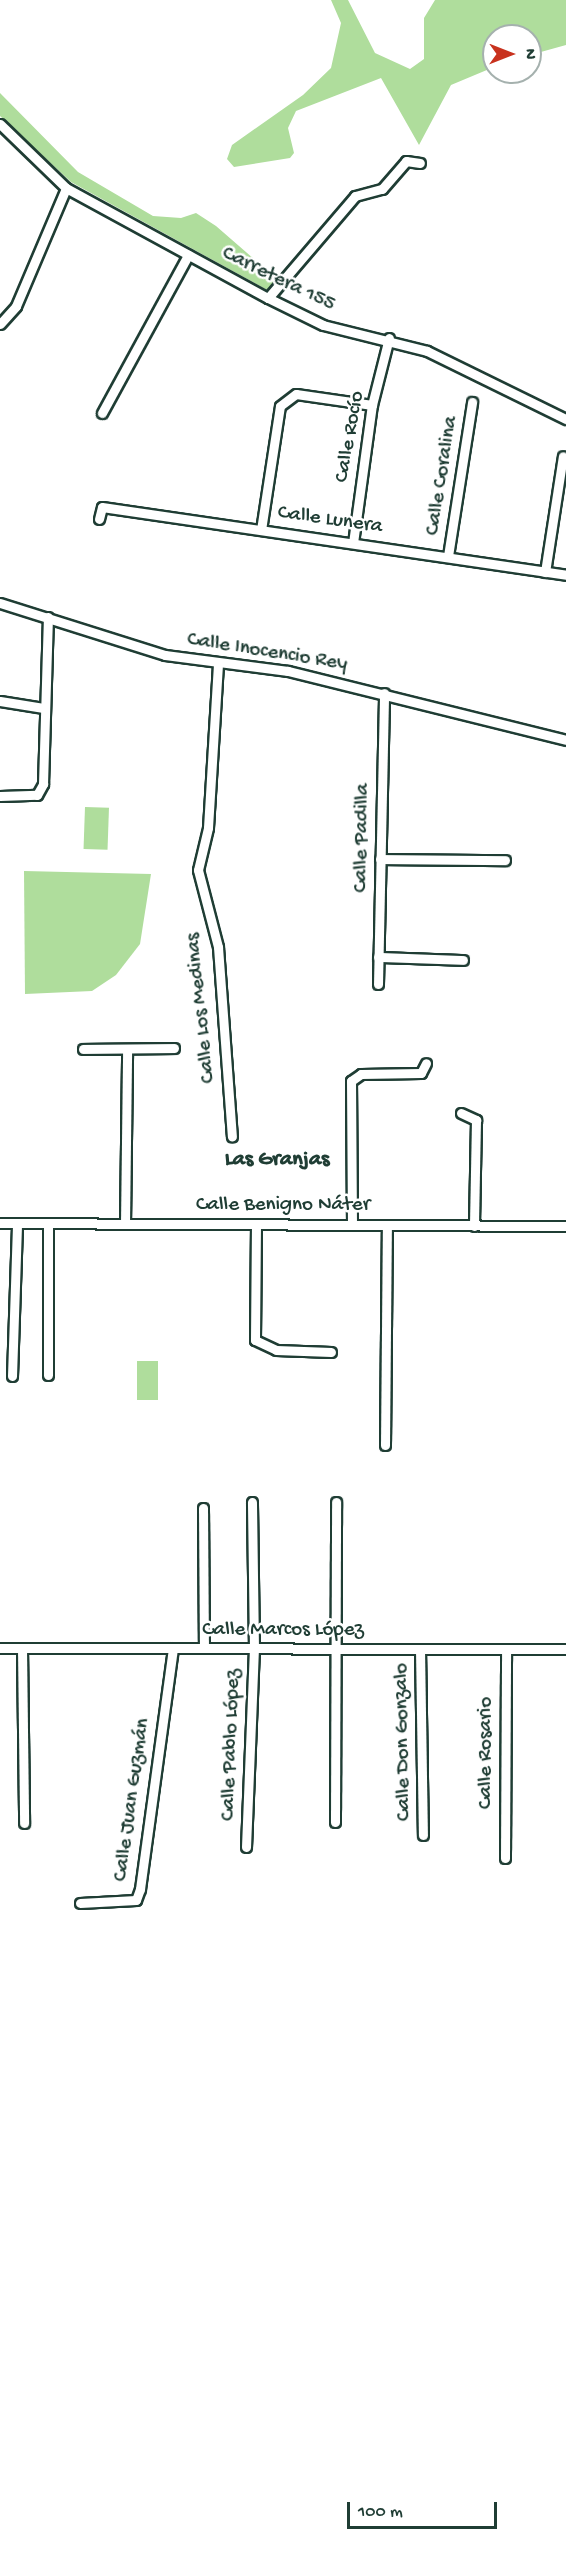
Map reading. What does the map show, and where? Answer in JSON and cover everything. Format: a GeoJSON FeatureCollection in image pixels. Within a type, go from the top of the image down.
{"type":"FeatureCollection","features":[{"type":"Feature","properties":{"kind":"street","name":"Carretera 155"},"geometry":{"type":"LineString","coordinates":[[0,124],[66,188],[268,298],[323,325],[389,338],[486,378],[566,419]]}},
{"type":"Feature","properties":{"kind":"street"},"geometry":{"type":"LineString","coordinates":[[268,298],[355,196],[382,189],[406,161],[420,163]]}},
{"type":"Feature","properties":{"kind":"street"},"geometry":{"type":"LineString","coordinates":[[0,324],[16,306],[66,188]]}},
{"type":"Feature","properties":{"kind":"street"},"geometry":{"type":"LineString","coordinates":[[102,414],[188,255]]}},
{"type":"Feature","properties":{"kind":"street","name":"Calle Rocío"},"geometry":{"type":"LineString","coordinates":[[353,543],[372,405],[389,338]]}},
{"type":"Feature","properties":{"kind":"street"},"geometry":{"type":"LineString","coordinates":[[261,530],[280,406],[296,394],[372,405]]}},
{"type":"Feature","properties":{"kind":"street","name":"Calle Coralina"},"geometry":{"type":"LineString","coordinates":[[448,556],[472,402]]}},
{"type":"Feature","properties":{"kind":"street"},"geometry":{"type":"LineString","coordinates":[[545,572],[563,456]]}},
{"type":"Feature","properties":{"kind":"street","name":"Calle Lunera"},"geometry":{"type":"LineString","coordinates":[[99,519],[102,507],[566,575]]}},
{"type":"Feature","properties":{"kind":"street","name":"Calle Inocencio Rey"},"geometry":{"type":"LineString","coordinates":[[0,603],[165,655],[218,664],[288,671],[566,740]]}},
{"type":"Feature","properties":{"kind":"street"},"geometry":{"type":"LineString","coordinates":[[0,796],[37,795],[43,784],[48,617]]}},
{"type":"Feature","properties":{"kind":"street","name":"Calle Los Medinas"},"geometry":{"type":"LineString","coordinates":[[218,664],[208,828],[198,870],[218,947],[232,1136]]}},
{"type":"Feature","properties":{"kind":"street","name":"Calle Padilla"},"geometry":{"type":"LineString","coordinates":[[378,984],[384,693]]}},
{"type":"Feature","properties":{"kind":"street"},"geometry":{"type":"LineString","coordinates":[[0,701],[44,708]]}},
{"type":"Feature","properties":{"kind":"street"},"geometry":{"type":"LineString","coordinates":[[380,859],[505,860]]}},
{"type":"Feature","properties":{"kind":"street"},"geometry":{"type":"LineString","coordinates":[[378,957],[463,960]]}},
{"type":"Feature","properties":{"kind":"street"},"geometry":{"type":"LineString","coordinates":[[83,1048],[174,1048]]}},
{"type":"Feature","properties":{"kind":"street"},"geometry":{"type":"LineString","coordinates":[[125,1224],[127,1049]]}},
{"type":"Feature","properties":{"kind":"street"},"geometry":{"type":"LineString","coordinates":[[352,1224],[351,1081],[361,1074],[421,1073],[426,1063]]}},
{"type":"Feature","properties":{"kind":"street"},"geometry":{"type":"LineString","coordinates":[[461,1113],[476,1120],[474,1226]]}},
{"type":"Feature","properties":{"kind":"street","name":"Calle Benigno Náter"},"geometry":{"type":"LineString","coordinates":[[0,1223],[566,1227]]}},
{"type":"Feature","properties":{"kind":"street"},"geometry":{"type":"LineString","coordinates":[[12,1376],[17,1223]]}},
{"type":"Feature","properties":{"kind":"street"},"geometry":{"type":"LineString","coordinates":[[48,1223],[48,1375]]}},
{"type":"Feature","properties":{"kind":"street"},"geometry":{"type":"LineString","coordinates":[[256,1224],[255,1340],[276,1350],[331,1352]]}},
{"type":"Feature","properties":{"kind":"street"},"geometry":{"type":"LineString","coordinates":[[385,1445],[387,1225]]}},
{"type":"Feature","properties":{"kind":"street","name":"Calle Pablo López"},"geometry":{"type":"LineString","coordinates":[[246,1846],[254,1648],[252,1502]]}},
{"type":"Feature","properties":{"kind":"street"},"geometry":{"type":"LineString","coordinates":[[335,1822],[336,1502]]}},
{"type":"Feature","properties":{"kind":"street"},"geometry":{"type":"LineString","coordinates":[[203,1508],[204,1648]]}},
{"type":"Feature","properties":{"kind":"street","name":"Calle Marcos López"},"geometry":{"type":"LineString","coordinates":[[0,1648],[566,1649]]}},
{"type":"Feature","properties":{"kind":"street"},"geometry":{"type":"LineString","coordinates":[[22,1648],[24,1823]]}},
{"type":"Feature","properties":{"kind":"street","name":"Calle Juan Guzmán"},"geometry":{"type":"LineString","coordinates":[[80,1903],[136,1900],[140,1889],[173,1648]]}},
{"type":"Feature","properties":{"kind":"street","name":"Calle Don Gonzalo"},"geometry":{"type":"LineString","coordinates":[[420,1649],[423,1835]]}},
{"type":"Feature","properties":{"kind":"street","name":"Calle Rosario"},"geometry":{"type":"LineString","coordinates":[[505,1858],[506,1649]]}},
{"type":"Feature","properties":{"kind":"green space"},"geometry":{"type":"Polygon","coordinates":[[[331,0],[348,0],[375,53],[410,69],[424,59],[424,18],[435,0],[566,0],[566,45],[542,52],[542,24],[482,24],[482,72],[451,85],[419,145],[381,78],[296,111],[288,128],[294,153],[290,158],[234,167],[227,159],[232,145],[303,95],[331,68],[341,23],[331,0]]]}},
{"type":"Feature","properties":{"kind":"green space"},"geometry":{"type":"Polygon","coordinates":[[[0,93],[78,172],[153,216],[181,218],[196,213],[216,226],[277,279],[269,291],[71,182],[0,116],[0,93]]]}},
{"type":"Feature","properties":{"kind":"green space"},"geometry":{"type":"Polygon","coordinates":[[[85,807],[109,808],[108,850],[84,849],[85,807]]]}},
{"type":"Feature","properties":{"kind":"green space"},"geometry":{"type":"Polygon","coordinates":[[[24,871],[151,874],[140,944],[116,975],[92,991],[25,994],[24,871]]]}},
{"type":"Feature","properties":{"kind":"green space"},"geometry":{"type":"Polygon","coordinates":[[[137,1361],[158,1361],[158,1400],[137,1400],[137,1361]]]}},
{"type":"Feature","properties":{"kind":"district","name":"Las Granjas"},"geometry":{"type":"Point","coordinates":[277,1161]}}]}
